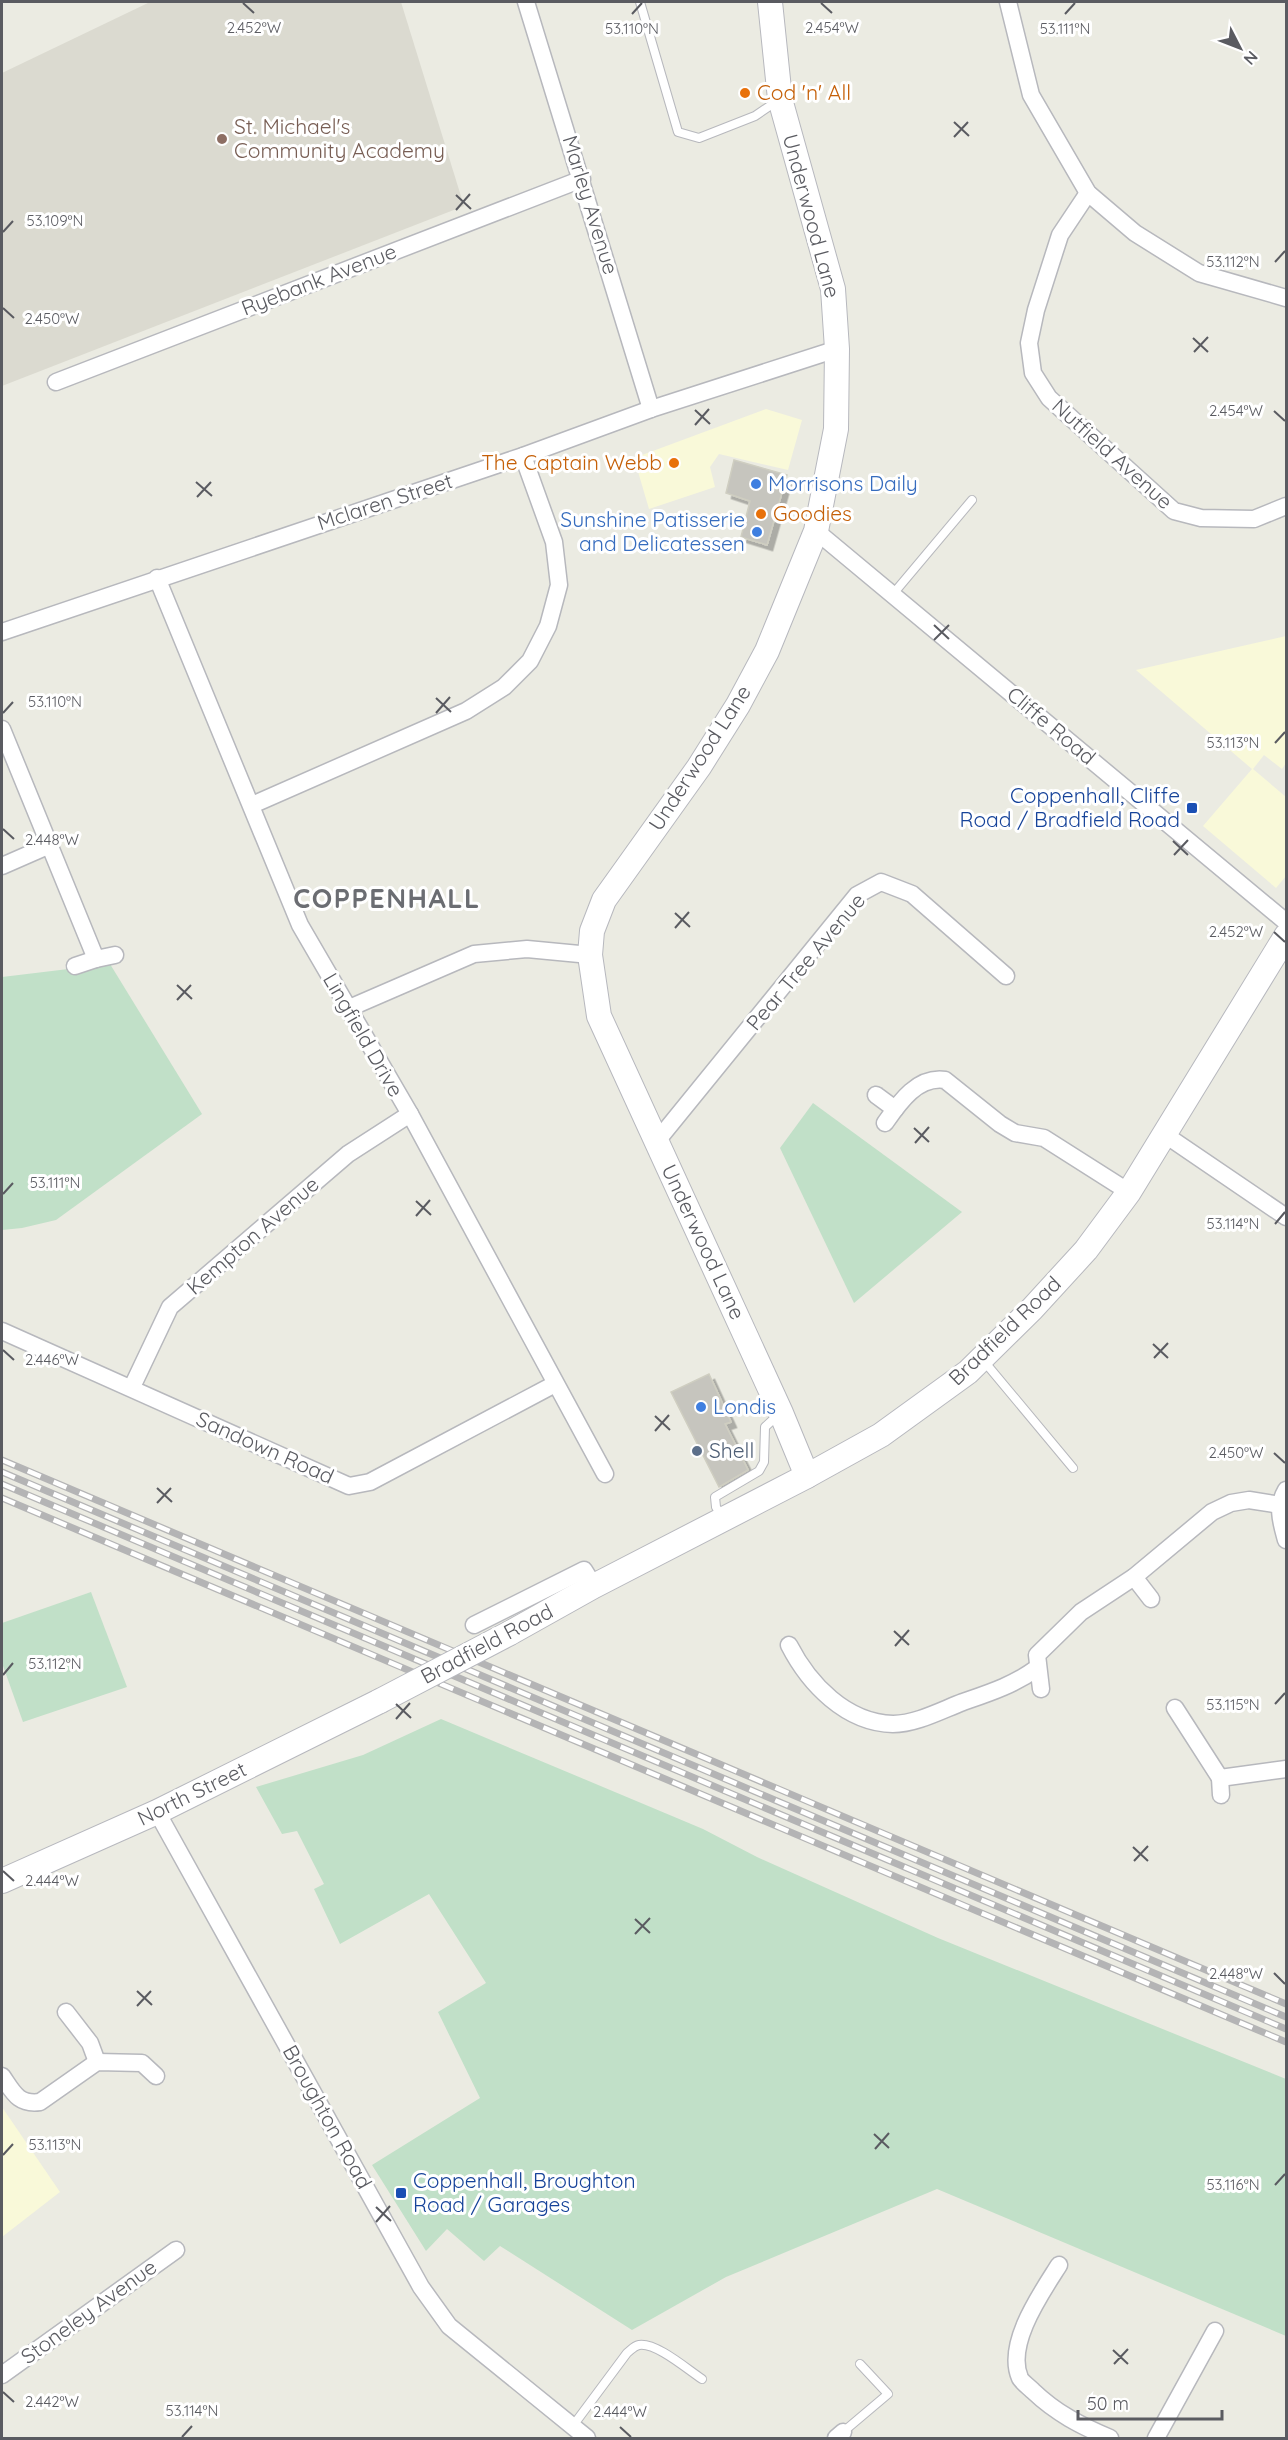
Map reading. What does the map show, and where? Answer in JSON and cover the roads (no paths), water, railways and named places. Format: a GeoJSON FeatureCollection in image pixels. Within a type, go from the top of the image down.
{"type":"FeatureCollection","features":[{"type":"Feature","properties":{"kind":"main road","name":"Underwood Lane"},"geometry":{"type":"LineString","coordinates":[[770,2],[780,99],[833,289],[837,349],[836,429],[816,531],[767,651],[738,705],[699,767],[604,900],[592,931],[590,955],[599,1016],[781,1413],[807,1476]]}},
{"type":"Feature","properties":{"kind":"main road","name":"Bradfield Road"},"geometry":{"type":"LineString","coordinates":[[380,1701],[881,1435],[968,1372],[1032,1310],[1086,1250],[1129,1192],[1287,936]]}},
{"type":"Feature","properties":{"kind":"main road","name":"North Street"},"geometry":{"type":"LineString","coordinates":[[2,1881],[158,1812],[380,1701]]}},
{"type":"Feature","properties":{"kind":"street","name":"Marley Avenue"},"geometry":{"type":"LineString","coordinates":[[526,2],[651,410]]}},
{"type":"Feature","properties":{"kind":"street"},"geometry":{"type":"LineString","coordinates":[[1008,2],[1031,95],[1088,193],[1135,232],[1199,273],[1287,298]]}},
{"type":"Feature","properties":{"kind":"street","name":"Ryebank Avenue"},"geometry":{"type":"LineString","coordinates":[[56,382],[582,179]]}},
{"type":"Feature","properties":{"kind":"street","name":"Nutfield Avenue"},"geometry":{"type":"LineString","coordinates":[[1088,193],[1060,235],[1036,310],[1029,343],[1033,373],[1038,381],[1049,398],[1174,511],[1201,518],[1254,519],[1287,506]]}},
{"type":"Feature","properties":{"kind":"street","name":"Mclaren Street"},"geometry":{"type":"LineString","coordinates":[[2,632],[523,456],[651,410],[837,349]]}},
{"type":"Feature","properties":{"kind":"street"},"geometry":{"type":"LineString","coordinates":[[252,805],[466,711],[504,687],[530,660],[548,626],[559,585],[554,542],[523,456]]}},
{"type":"Feature","properties":{"kind":"street","name":"Cliffe Road"},"geometry":{"type":"LineString","coordinates":[[816,531],[1287,922]]}},
{"type":"Feature","properties":{"kind":"street","name":"Lingfield Drive"},"geometry":{"type":"LineString","coordinates":[[157,578],[300,925],[410,1114],[605,1474]]}},
{"type":"Feature","properties":{"kind":"street"},"geometry":{"type":"LineString","coordinates":[[2,729],[96,959]]}},
{"type":"Feature","properties":{"kind":"street"},"geometry":{"type":"LineString","coordinates":[[2,866],[50,845]]}},
{"type":"Feature","properties":{"kind":"street","name":"Pear Tree Avenue"},"geometry":{"type":"LineString","coordinates":[[657,1142],[857,895],[881,882],[912,894],[1006,976]]}},
{"type":"Feature","properties":{"kind":"street"},"geometry":{"type":"LineString","coordinates":[[347,1009],[474,954],[527,949],[590,955]]}},
{"type":"Feature","properties":{"kind":"street"},"geometry":{"type":"LineString","coordinates":[[75,966],[115,955]]}},
{"type":"Feature","properties":{"kind":"street"},"geometry":{"type":"LineString","coordinates":[[876,1095],[890,1116],[907,1094],[936,1079],[945,1080],[1000,1124],[1016,1133],[1044,1138],[1129,1192]]}},
{"type":"Feature","properties":{"kind":"street","name":"Kempton Avenue"},"geometry":{"type":"LineString","coordinates":[[132,1387],[170,1307],[348,1154],[410,1114]]}},
{"type":"Feature","properties":{"kind":"street"},"geometry":{"type":"LineString","coordinates":[[1164,1134],[1287,1217]]}},
{"type":"Feature","properties":{"kind":"street","name":"Sandown Road"},"geometry":{"type":"LineString","coordinates":[[2,1330],[349,1486],[370,1482],[555,1384]]}},
{"type":"Feature","properties":{"kind":"street"},"geometry":{"type":"LineString","coordinates":[[1041,1689],[1037,1655],[1081,1612],[1134,1577],[1212,1512],[1231,1503],[1283,1498],[1281,1520],[1287,1540]]}},
{"type":"Feature","properties":{"kind":"street","name":"Bradfield Road"},"geometry":{"type":"LineString","coordinates":[[474,1625],[584,1570],[594,1586]]}},
{"type":"Feature","properties":{"kind":"street"},"geometry":{"type":"LineString","coordinates":[[1134,1577],[1150,1599]]}},
{"type":"Feature","properties":{"kind":"street"},"geometry":{"type":"LineString","coordinates":[[789,1645],[813,1684],[832,1700],[872,1721],[895,1724],[923,1717],[1010,1686],[1037,1668]]}},
{"type":"Feature","properties":{"kind":"street"},"geometry":{"type":"LineString","coordinates":[[1175,1708],[1220,1778],[1221,1795]]}},
{"type":"Feature","properties":{"kind":"street"},"geometry":{"type":"LineString","coordinates":[[1220,1778],[1287,1768]]}},
{"type":"Feature","properties":{"kind":"street","name":"Broughton Road"},"geometry":{"type":"LineString","coordinates":[[158,1812],[422,2287],[449,2325],[587,2439]]}},
{"type":"Feature","properties":{"kind":"street"},"geometry":{"type":"LineString","coordinates":[[66,2012],[90,2043],[97,2062]]}},
{"type":"Feature","properties":{"kind":"street"},"geometry":{"type":"LineString","coordinates":[[2,2076],[17,2097],[23,2102],[30,2103],[40,2102],[97,2062],[142,2063],[156,2076]]}},
{"type":"Feature","properties":{"kind":"street","name":"Stoneley Avenue"},"geometry":{"type":"LineString","coordinates":[[2,2375],[176,2250]]}},
{"type":"Feature","properties":{"kind":"street"},"geometry":{"type":"LineString","coordinates":[[1059,2265],[1029,2311],[1017,2352],[1020,2378],[1044,2401],[1074,2423],[1110,2439]]}},
{"type":"Feature","properties":{"kind":"street"},"geometry":{"type":"LineString","coordinates":[[1156,2439],[1215,2331]]}},
{"type":"Feature","properties":{"kind":"lane"},"geometry":{"type":"LineString","coordinates":[[640,2],[678,132],[699,138],[755,117],[780,99]]}},
{"type":"Feature","properties":{"kind":"lane"},"geometry":{"type":"LineString","coordinates":[[893,594],[972,500]]}},
{"type":"Feature","properties":{"kind":"lane"},"geometry":{"type":"LineString","coordinates":[[982,1359],[1073,1468]]}},
{"type":"Feature","properties":{"kind":"lane"},"geometry":{"type":"LineString","coordinates":[[723,1519],[716,1508],[716,1497],[759,1471],[764,1462],[765,1427],[781,1413]]}},
{"type":"Feature","properties":{"kind":"lane"},"geometry":{"type":"LineString","coordinates":[[572,2427],[627,2353],[641,2344],[655,2348],[702,2379]]}},
{"type":"Feature","properties":{"kind":"lane"},"geometry":{"type":"LineString","coordinates":[[839,2435],[888,2394],[860,2364]]}},
{"type":"Feature","properties":{"kind":"railway"},"geometry":{"type":"LineString","coordinates":[[2,1460],[1286,2004]]}},
{"type":"Feature","properties":{"kind":"railway"},"geometry":{"type":"LineString","coordinates":[[2,1472],[1286,2017]]}},
{"type":"Feature","properties":{"kind":"railway"},"geometry":{"type":"LineString","coordinates":[[2,1484],[1286,2029]]}},
{"type":"Feature","properties":{"kind":"railway"},"geometry":{"type":"LineString","coordinates":[[2,1498],[1286,2042]]}},
{"type":"Feature","properties":{"kind":"place","name":"Cod 'n' All"},"geometry":{"type":"Point","coordinates":[745,93]}},
{"type":"Feature","properties":{"kind":"place","name":"St. Michael's Community Academy"},"geometry":{"type":"Point","coordinates":[222,139]}},
{"type":"Feature","properties":{"kind":"place","name":"The Captain Webb"},"geometry":{"type":"Point","coordinates":[674,463]}},
{"type":"Feature","properties":{"kind":"place","name":"Morrisons Daily"},"geometry":{"type":"Point","coordinates":[756,484]}},
{"type":"Feature","properties":{"kind":"place","name":"Goodies"},"geometry":{"type":"Point","coordinates":[761,514]}},
{"type":"Feature","properties":{"kind":"place","name":"Sunshine Patisserie and Delicatessen"},"geometry":{"type":"Point","coordinates":[757,532]}},
{"type":"Feature","properties":{"kind":"place","name":"Coppenhall, Cliffe Road / Bradfield Road"},"geometry":{"type":"Point","coordinates":[1192,808]}},
{"type":"Feature","properties":{"kind":"place","name":"Londis"},"geometry":{"type":"Point","coordinates":[701,1407]}},
{"type":"Feature","properties":{"kind":"place","name":"Shell"},"geometry":{"type":"Point","coordinates":[697,1451]}},
{"type":"Feature","properties":{"kind":"place","name":"Coppenhall, Broughton Road / Garages"},"geometry":{"type":"Point","coordinates":[401,2193]}},
{"type":"Feature","properties":{"kind":"district","name":"COPPENHALL"},"geometry":{"type":"Point","coordinates":[387,899]}}]}
